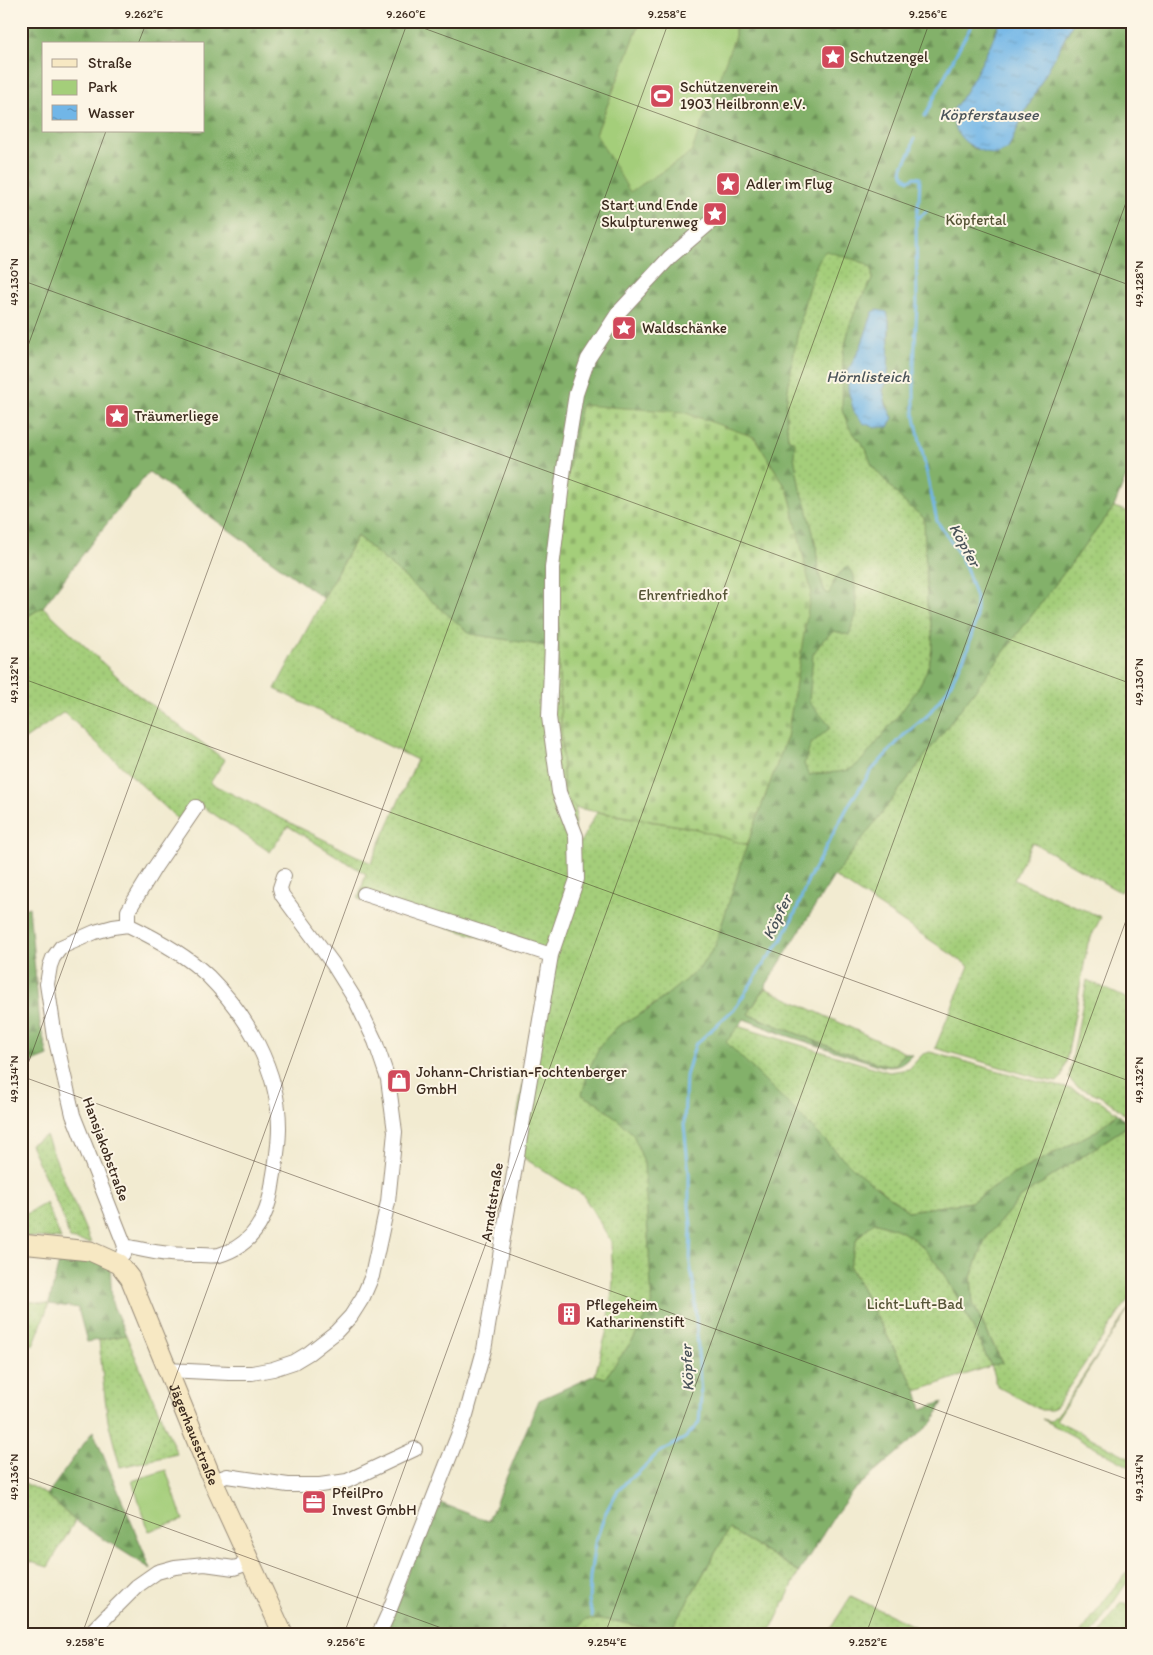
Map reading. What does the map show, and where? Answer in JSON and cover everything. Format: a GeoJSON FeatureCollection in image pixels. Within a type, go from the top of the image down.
{"type":"FeatureCollection","features":[{"type":"Feature","properties":{"kind":"street","name":"Arndtstraße"},"geometry":{"type":"LineString","coordinates":[[379,1634],[466,1415],[484,1350],[551,955],[577,879],[576,836],[560,792],[549,717],[552,643],[552,568],[564,468],[576,394],[588,359],[618,313],[670,257],[712,221]]}},
{"type":"Feature","properties":{"kind":"street"},"geometry":{"type":"LineString","coordinates":[[27,1244],[90,1251],[120,1264],[125,1246],[169,1254],[217,1255],[238,1247],[258,1228],[267,1208],[272,1188],[279,1127],[276,1096],[266,1059],[223,993],[206,975],[162,942],[128,925],[128,911],[196,807]]}},
{"type":"Feature","properties":{"kind":"street"},"geometry":{"type":"LineString","coordinates":[[167,1370],[252,1373],[294,1362],[310,1353],[336,1332],[351,1316],[363,1297],[372,1276],[388,1202],[395,1132],[388,1079],[375,1041],[356,1001],[333,964],[282,895],[280,888],[284,876]]}},
{"type":"Feature","properties":{"kind":"street"},"geometry":{"type":"LineString","coordinates":[[364,894],[551,955]]}},
{"type":"Feature","properties":{"kind":"street","name":"Hansjakobstraße"},"geometry":{"type":"LineString","coordinates":[[125,1246],[73,1115],[54,1037],[47,984],[53,958],[61,948],[95,932],[128,925]]}},
{"type":"Feature","properties":{"kind":"street","name":"Jägerhausstraße"},"geometry":{"type":"LineString","coordinates":[[120,1264],[136,1289],[167,1370],[214,1481],[283,1634]]}},
{"type":"Feature","properties":{"kind":"street"},"geometry":{"type":"LineString","coordinates":[[214,1481],[227,1476],[288,1486],[320,1485],[347,1481],[415,1449]]}},
{"type":"Feature","properties":{"kind":"street"},"geometry":{"type":"LineString","coordinates":[[89,1634],[137,1586],[157,1572],[175,1567],[205,1564],[234,1568],[251,1562]]}},
{"type":"Feature","properties":{"kind":"green space","name":"Köpfertal"},"geometry":{"type":"Polygon","coordinates":[[[21,21],[641,21],[596,134],[735,36],[735,21],[1001,21],[979,68],[951,113],[966,142],[974,149],[1008,149],[1024,114],[1074,21],[1132,21],[1132,479],[1125,479],[1114,507],[834,876],[748,1014],[825,1045],[881,1064],[895,1065],[905,1053],[912,1055],[898,1066],[881,1066],[782,1034],[744,1019],[726,1042],[855,1170],[908,1211],[971,1202],[1014,1174],[1098,1130],[1117,1113],[1129,1125],[1021,1197],[986,1238],[971,1277],[973,1304],[1002,1363],[991,1366],[954,1291],[929,1254],[915,1241],[897,1230],[874,1222],[857,1238],[849,1266],[917,1391],[922,1409],[943,1402],[933,1422],[853,1491],[835,1515],[799,1572],[729,1529],[669,1633],[609,1620],[585,1620],[577,1630],[578,1634],[384,1634],[435,1501],[488,1521],[539,1400],[595,1375],[605,1378],[634,1338],[652,1304],[644,1163],[633,1134],[598,1103],[582,1095],[588,1072],[600,1045],[617,1027],[648,1010],[699,969],[715,946],[747,845],[787,737],[791,502],[787,489],[754,437],[558,648],[470,634],[357,536],[323,598],[149,472],[96,537],[43,607],[21,620],[21,21]],[[826,251],[819,260],[812,277],[800,324],[790,373],[786,419],[788,438],[795,442],[794,456],[800,489],[806,503],[816,546],[818,571],[825,592],[829,594],[836,577],[847,566],[854,575],[857,612],[849,635],[834,631],[824,639],[813,654],[809,702],[831,727],[811,744],[804,764],[809,775],[850,769],[864,758],[911,699],[926,672],[932,642],[927,606],[924,518],[906,504],[872,466],[866,449],[850,429],[842,410],[843,354],[850,324],[859,302],[872,280],[872,269],[865,263],[826,251]],[[873,312],[861,346],[848,371],[893,418],[886,405],[883,390],[888,379],[889,321],[873,312]]]}},
{"type":"Feature","properties":{"kind":"green space","name":"Schützenverein 1903 Heilbronn e.V."},"geometry":{"type":"Polygon","coordinates":[[[641,21],[735,21],[735,36],[691,153],[630,192],[596,134],[641,21]]]}},
{"type":"Feature","properties":{"kind":"green space","name":"Köpfertal"},"geometry":{"type":"Polygon","coordinates":[[[923,21],[1132,21],[986,675],[1114,507],[1132,513],[1132,878],[1120,892],[1032,842],[1014,880],[1101,917],[1088,943],[1062,1077],[1057,1082],[1045,1080],[935,1048],[969,966],[834,876],[853,851],[834,838],[729,1038],[737,1026],[889,1072],[909,1069],[923,1054],[930,1052],[1071,1089],[1102,1102],[1117,1113],[1098,1130],[1014,1174],[971,1202],[908,1211],[875,1185],[743,1437],[626,1623],[669,1633],[729,1529],[799,1572],[769,1634],[462,1634],[599,1395],[610,1371],[605,1378],[595,1375],[608,1326],[613,1282],[611,1241],[583,1195],[511,1150],[546,958],[358,899],[366,874],[288,826],[270,852],[196,802],[182,823],[64,712],[21,742],[21,620],[43,607],[134,692],[225,760],[210,783],[371,863],[417,760],[275,689],[357,536],[470,633],[558,648],[564,795],[576,808],[574,830],[577,848],[597,812],[697,829],[740,842],[800,491],[784,419],[796,301],[923,21]],[[666,996],[639,1015],[666,1017],[666,996]]]}},
{"type":"Feature","properties":{"kind":"green space","name":"Ehrenfriedhof"},"geometry":{"type":"Polygon","coordinates":[[[581,405],[683,412],[754,437],[787,489],[811,591],[787,737],[747,845],[697,829],[576,808],[564,795],[558,648],[558,562],[566,482],[581,405]]]}},
{"type":"Feature","properties":{"kind":"green space"},"geometry":{"type":"Polygon","coordinates":[[[29,907],[40,1024],[48,1056],[21,1067],[21,910],[29,907]]]}},
{"type":"Feature","properties":{"kind":"green space"},"geometry":{"type":"Polygon","coordinates":[[[1087,980],[1132,1001],[1132,1122],[1098,1095],[1078,1087],[1069,1077],[1087,980]]]}},
{"type":"Feature","properties":{"kind":"green space"},"geometry":{"type":"Polygon","coordinates":[[[765,988],[905,1053],[895,1065],[881,1064],[825,1045],[748,1014],[765,988]]]}},
{"type":"Feature","properties":{"kind":"green space"},"geometry":{"type":"Polygon","coordinates":[[[1129,1125],[1132,1129],[1132,1294],[1056,1406],[1050,1410],[1041,1410],[1000,1388],[995,1382],[991,1366],[1002,1362],[973,1304],[971,1277],[986,1238],[1021,1197],[1129,1125]]]}},
{"type":"Feature","properties":{"kind":"green space"},"geometry":{"type":"Polygon","coordinates":[[[46,1136],[91,1243],[70,1239],[60,1210],[30,1144],[46,1136]]]}},
{"type":"Feature","properties":{"kind":"green space"},"geometry":{"type":"Polygon","coordinates":[[[46,1203],[61,1239],[21,1236],[21,1217],[46,1203]]]}},
{"type":"Feature","properties":{"kind":"green space","name":"Licht-Luft-Bad"},"geometry":{"type":"Polygon","coordinates":[[[874,1222],[900,1231],[929,1254],[954,1291],[991,1366],[917,1391],[849,1265],[857,1238],[874,1222]]]}},
{"type":"Feature","properties":{"kind":"green space"},"geometry":{"type":"Polygon","coordinates":[[[61,1253],[110,1265],[112,1303],[126,1335],[87,1342],[78,1308],[49,1304],[61,1253]]]}},
{"type":"Feature","properties":{"kind":"green space"},"geometry":{"type":"Polygon","coordinates":[[[21,1300],[49,1304],[33,1346],[21,1337],[21,1300]]]}},
{"type":"Feature","properties":{"kind":"green space"},"geometry":{"type":"Polygon","coordinates":[[[1132,1304],[1056,1420],[1132,1459],[1132,1468],[1042,1419],[1050,1421],[1058,1414],[1132,1304]]]}},
{"type":"Feature","properties":{"kind":"green space"},"geometry":{"type":"Polygon","coordinates":[[[126,1335],[177,1454],[120,1467],[108,1421],[99,1340],[126,1335]]]}},
{"type":"Feature","properties":{"kind":"green space"},"geometry":{"type":"Polygon","coordinates":[[[93,1431],[151,1569],[75,1521],[47,1495],[93,1431]]]}},
{"type":"Feature","properties":{"kind":"green space"},"geometry":{"type":"Polygon","coordinates":[[[166,1470],[183,1520],[149,1531],[132,1481],[166,1470]]]}},
{"type":"Feature","properties":{"kind":"green space"},"geometry":{"type":"Polygon","coordinates":[[[21,1481],[47,1495],[75,1521],[48,1567],[21,1559],[21,1481]]]}},
{"type":"Feature","properties":{"kind":"green space"},"geometry":{"type":"Polygon","coordinates":[[[1132,1567],[1132,1575],[1092,1634],[1080,1634],[1107,1597],[1132,1567]]]}},
{"type":"Feature","properties":{"kind":"green space"},"geometry":{"type":"Polygon","coordinates":[[[851,1596],[922,1630],[920,1634],[827,1634],[851,1596]]]}},
{"type":"Feature","properties":{"kind":"green space"},"geometry":{"type":"Polygon","coordinates":[[[1121,1602],[1132,1607],[1132,1634],[1100,1634],[1121,1602]]]}},
{"type":"Feature","properties":{"kind":"water","name":"Köpferstausee"},"geometry":{"type":"Polygon","coordinates":[[[1001,21],[1074,21],[1024,114],[1008,149],[996,155],[966,142],[956,130],[951,113],[979,68],[1001,21]]]}},
{"type":"Feature","properties":{"kind":"water","name":"Hörnlisteich"},"geometry":{"type":"Polygon","coordinates":[[[877,310],[887,312],[889,321],[888,379],[883,390],[886,405],[893,418],[888,427],[874,427],[863,423],[854,412],[848,389],[848,371],[861,346],[873,312],[877,310]]]}},
{"type":"Feature","properties":{"kind":"waterway","name":"Köpfer"},"geometry":{"type":"LineString","coordinates":[[925,116],[974,21]]}},
{"type":"Feature","properties":{"kind":"waterway","name":"Köpfer"},"geometry":{"type":"LineString","coordinates":[[592,1617],[589,1600],[595,1543],[606,1512],[617,1492],[657,1454],[685,1438],[699,1423],[701,1397],[694,1287],[690,1264],[689,1174],[684,1124],[686,1076],[695,1045],[736,1007],[781,941],[797,909],[808,880],[851,801],[872,770],[903,736],[926,717],[948,689],[967,651],[976,619],[976,598],[967,570],[959,554],[937,521],[914,413],[917,303],[916,220],[920,178],[915,177],[909,180],[905,177],[902,170],[911,151],[914,139]]}},
{"type":"Feature","properties":{"kind":"waterway","name":"Köpfer"},"geometry":{"type":"LineString","coordinates":[[916,219],[926,212]]}},
{"type":"Feature","properties":{"kind":"place","name":"Schutzengel"},"geometry":{"type":"Point","coordinates":[833,57]}},
{"type":"Feature","properties":{"kind":"place","name":"Schützenverein 1903 Heilbronn e.V."},"geometry":{"type":"Point","coordinates":[662,96]}},
{"type":"Feature","properties":{"kind":"place","name":"Adler im Flug"},"geometry":{"type":"Point","coordinates":[728,184]}},
{"type":"Feature","properties":{"kind":"place","name":"Start und Ende Skulpturenweg"},"geometry":{"type":"Point","coordinates":[715,214]}},
{"type":"Feature","properties":{"kind":"place","name":"Waldschänke"},"geometry":{"type":"Point","coordinates":[624,328]}},
{"type":"Feature","properties":{"kind":"place","name":"Träumerliege"},"geometry":{"type":"Point","coordinates":[117,416]}},
{"type":"Feature","properties":{"kind":"place","name":"Johann-Christian-Fochtenberger GmbH"},"geometry":{"type":"Point","coordinates":[399,1081]}},
{"type":"Feature","properties":{"kind":"place","name":"Pflegeheim Katharinenstift"},"geometry":{"type":"Point","coordinates":[569,1314]}},
{"type":"Feature","properties":{"kind":"place","name":"PfeilPro Invest GmbH"},"geometry":{"type":"Point","coordinates":[314,1502]}}]}
